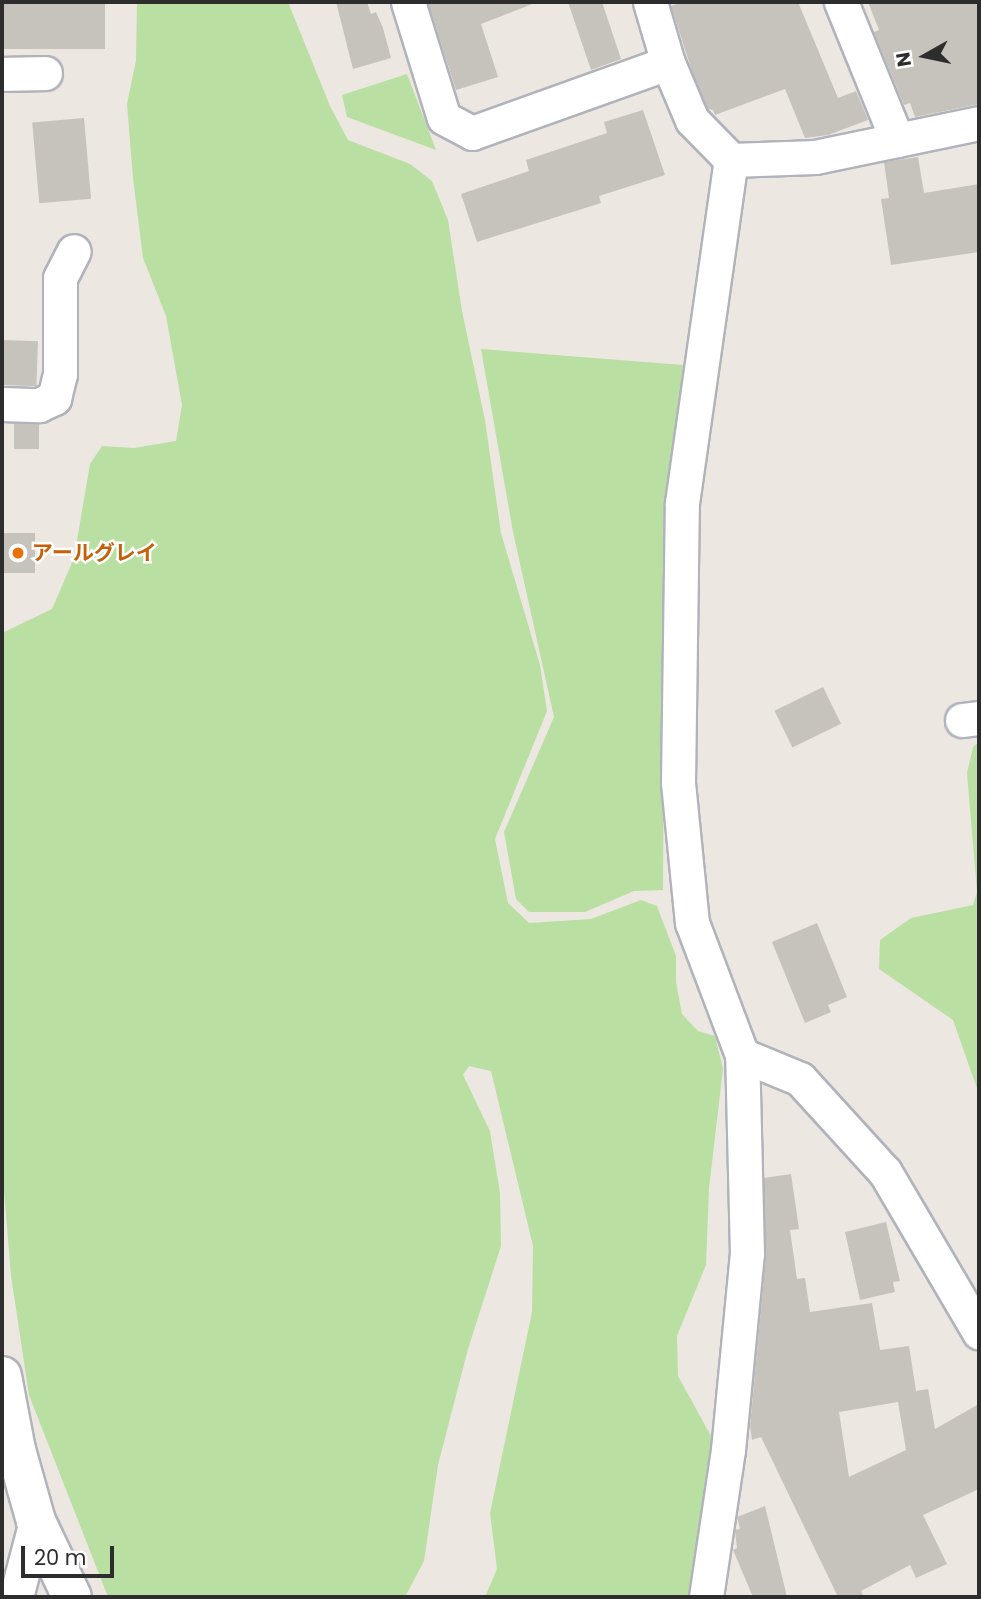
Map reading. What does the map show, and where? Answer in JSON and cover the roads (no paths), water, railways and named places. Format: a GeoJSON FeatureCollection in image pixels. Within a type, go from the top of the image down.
{"type":"FeatureCollection","features":[{"type":"Feature","properties":{"kind":"street"},"geometry":{"type":"LineString","coordinates":[[408,2],[444,118],[472,133],[668,63]]}},
{"type":"Feature","properties":{"kind":"street"},"geometry":{"type":"LineString","coordinates":[[650,2],[668,63],[692,120],[731,160],[815,157],[979,123]]}},
{"type":"Feature","properties":{"kind":"street"},"geometry":{"type":"LineString","coordinates":[[841,2],[897,140]]}},
{"type":"Feature","properties":{"kind":"street"},"geometry":{"type":"LineString","coordinates":[[2,74],[45,73]]}},
{"type":"Feature","properties":{"kind":"street"},"geometry":{"type":"LineString","coordinates":[[706,1597],[728,1450],[747,1254],[743,1055],[692,923],[678,783],[682,503],[731,160]]}},
{"type":"Feature","properties":{"kind":"street"},"geometry":{"type":"LineString","coordinates":[[2,404],[39,405],[54,398],[60,374],[60,278],[74,251]]}},
{"type":"Feature","properties":{"kind":"street"},"geometry":{"type":"LineString","coordinates":[[743,1055],[800,1079],[885,1172],[979,1332]]}},
{"type":"Feature","properties":{"kind":"street"},"geometry":{"type":"LineString","coordinates":[[2,1376],[16,1450],[36,1521],[72,1597]]}},
{"type":"Feature","properties":{"kind":"street"},"geometry":{"type":"LineString","coordinates":[[16,1597],[36,1521]]}},
{"type":"Feature","properties":{"kind":"place","name":"アールグレイ"},"geometry":{"type":"Point","coordinates":[18,553]}}]}
